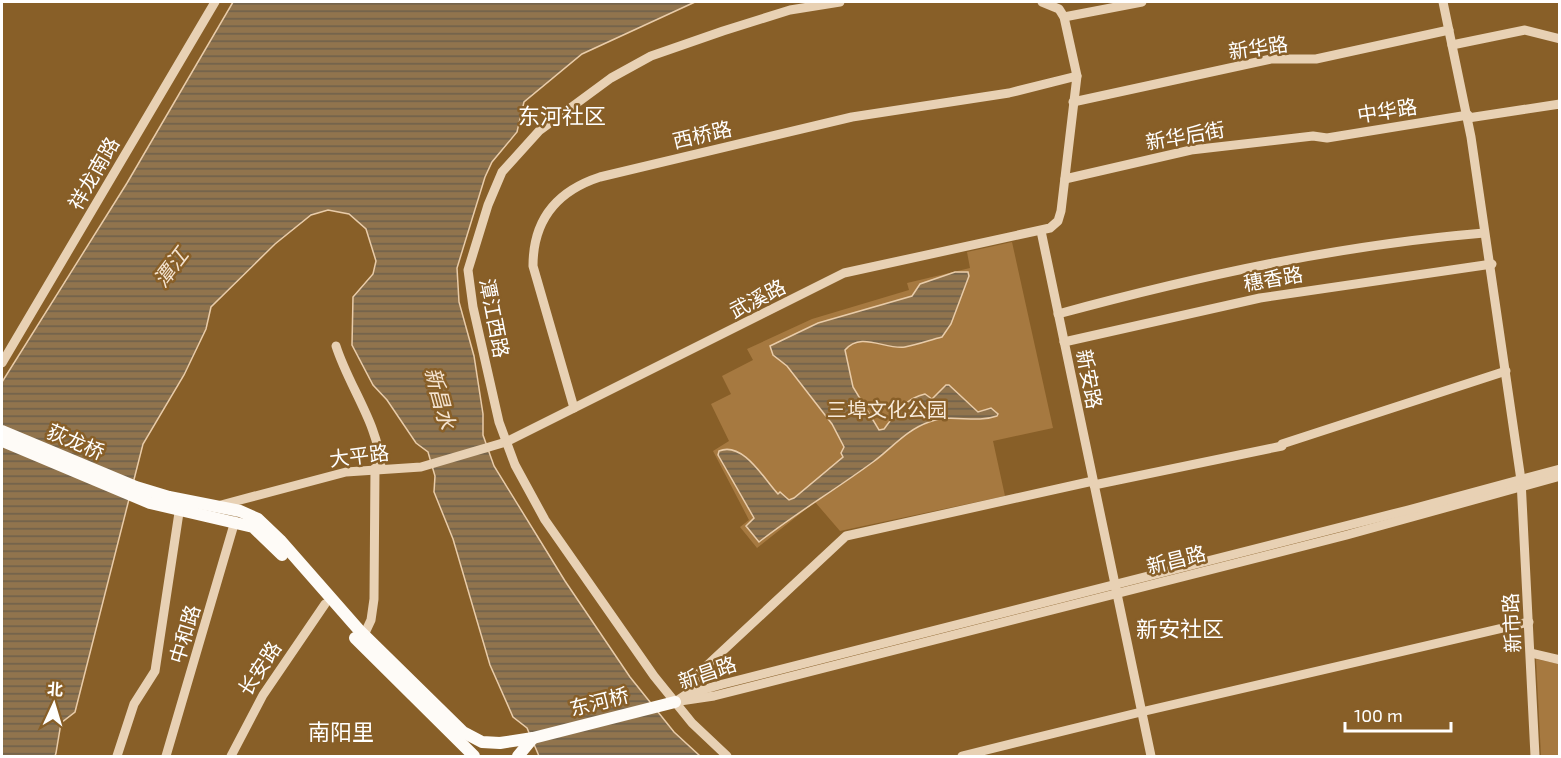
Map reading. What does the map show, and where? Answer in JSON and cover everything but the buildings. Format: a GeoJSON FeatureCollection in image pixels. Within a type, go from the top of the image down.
{"type":"FeatureCollection","features":[{"type":"Feature","properties":{"kind":"main road","name":"荻龙桥"},"geometry":{"type":"LineString","coordinates":[[2,431],[134,491]]}},
{"type":"Feature","properties":{"kind":"main road","name":"荻龙桥"},"geometry":{"type":"LineString","coordinates":[[2,440],[134,491]]}},
{"type":"Feature","properties":{"kind":"main road"},"geometry":{"type":"LineString","coordinates":[[134,491],[253,527],[262,534],[353,636],[474,756]]}},
{"type":"Feature","properties":{"kind":"main road","name":"东河桥"},"geometry":{"type":"LineString","coordinates":[[180,505],[217,506],[249,514],[269,528],[364,635],[467,735],[482,742],[531,740],[675,702]]}},
{"type":"Feature","properties":{"kind":"main road"},"geometry":{"type":"LineString","coordinates":[[518,756],[531,740]]}},
{"type":"Feature","properties":{"kind":"street","name":"祥龙南路"},"geometry":{"type":"LineString","coordinates":[[2,363],[215,2]]}},
{"type":"Feature","properties":{"kind":"street","name":"潭江西路"},"geometry":{"type":"LineString","coordinates":[[727,756],[692,723],[675,702],[545,520],[506,442],[484,360],[468,274],[470,260],[488,205],[502,172],[539,131],[630,66],[774,14],[840,2]]}},
{"type":"Feature","properties":{"kind":"street"},"geometry":{"type":"LineString","coordinates":[[1064,17],[1142,2]]}},
{"type":"Feature","properties":{"kind":"street","name":"新市路"},"geometry":{"type":"LineString","coordinates":[[1443,2],[1468,117],[1521,483],[1535,756]]}},
{"type":"Feature","properties":{"kind":"street"},"geometry":{"type":"LineString","coordinates":[[1046,3],[1070,11],[1089,12]]}},
{"type":"Feature","properties":{"kind":"street"},"geometry":{"type":"LineString","coordinates":[[1041,231],[1050,228],[1059,217],[1077,76],[1064,17],[1059,9],[1046,3]]}},
{"type":"Feature","properties":{"kind":"street","name":"新华路"},"geometry":{"type":"LineString","coordinates":[[1073,102],[1271,59],[1316,59],[1449,30]]}},
{"type":"Feature","properties":{"kind":"street"},"geometry":{"type":"LineString","coordinates":[[1452,45],[1525,30],[1560,39]]}},
{"type":"Feature","properties":{"kind":"street","name":"西桥路"},"geometry":{"type":"LineString","coordinates":[[574,408],[533,266],[540,227],[554,204],[566,192],[600,177],[852,117],[1009,93],[1077,76]]}},
{"type":"Feature","properties":{"kind":"street","name":"中华路"},"geometry":{"type":"LineString","coordinates":[[1313,136],[1327,138],[1560,104]]}},
{"type":"Feature","properties":{"kind":"street","name":"新华后街"},"geometry":{"type":"LineString","coordinates":[[1065,179],[1191,150],[1313,136]]}},
{"type":"Feature","properties":{"kind":"street","name":"武溪路"},"geometry":{"type":"LineString","coordinates":[[506,442],[844,273],[1041,231]]}},
{"type":"Feature","properties":{"kind":"street","name":"新安路"},"geometry":{"type":"LineString","coordinates":[[1041,231],[1151,756]]}},
{"type":"Feature","properties":{"kind":"street"},"geometry":{"type":"LineString","coordinates":[[1059,314],[1204,277],[1299,257],[1413,239],[1484,232]]}},
{"type":"Feature","properties":{"kind":"street","name":"穗香路"},"geometry":{"type":"LineString","coordinates":[[1064,342],[1260,298],[1491,264]]}},
{"type":"Feature","properties":{"kind":"street"},"geometry":{"type":"LineString","coordinates":[[336,346],[349,383],[377,437],[374,599],[371,620],[364,635]]}},
{"type":"Feature","properties":{"kind":"street"},"geometry":{"type":"LineString","coordinates":[[687,694],[700,672],[846,536],[1282,445],[1506,370]]}},
{"type":"Feature","properties":{"kind":"street","name":"大平路"},"geometry":{"type":"LineString","coordinates":[[217,506],[246,501],[334,474],[378,468],[421,467],[506,442]]}},
{"type":"Feature","properties":{"kind":"street","name":"新昌路"},"geometry":{"type":"LineString","coordinates":[[1521,483],[1560,469]]}},
{"type":"Feature","properties":{"kind":"street","name":"新昌路"},"geometry":{"type":"LineString","coordinates":[[675,702],[714,696],[1521,483],[1560,476]]}},
{"type":"Feature","properties":{"kind":"street"},"geometry":{"type":"LineString","coordinates":[[117,756],[134,704],[155,671],[180,505]]}},
{"type":"Feature","properties":{"kind":"street","name":"中和路"},"geometry":{"type":"LineString","coordinates":[[166,756],[235,521]]}},
{"type":"Feature","properties":{"kind":"street","name":"新昌路"},"geometry":{"type":"LineString","coordinates":[[675,702],[687,694],[1115,589]]}},
{"type":"Feature","properties":{"kind":"street","name":"长安路"},"geometry":{"type":"LineString","coordinates":[[231,756],[263,694],[325,604]]}},
{"type":"Feature","properties":{"kind":"street"},"geometry":{"type":"LineString","coordinates":[[962,756],[1529,622]]}},
{"type":"Feature","properties":{"kind":"street"},"geometry":{"type":"LineString","coordinates":[[1531,653],[1560,660]]}},
{"type":"Feature","properties":{"kind":"street"},"geometry":{"type":"LineString","coordinates":[[528,756],[531,740]]}},
{"type":"Feature","properties":{"kind":"green space","name":"三埠文化公园"},"geometry":{"type":"Polygon","coordinates":[[[1012,242],[1053,428],[993,441],[1005,496],[840,531],[815,502],[757,548],[740,527],[749,520],[713,451],[729,441],[711,404],[731,394],[722,376],[753,360],[747,349],[812,319],[909,290],[907,283],[970,268],[967,252],[1012,242]]]}},
{"type":"Feature","properties":{"kind":"green space"},"geometry":{"type":"Polygon","coordinates":[[[1536,659],[1559,664],[1559,756],[1541,756],[1536,659]]]}},
{"type":"Feature","properties":{"kind":"water"},"geometry":{"type":"Polygon","coordinates":[[[233,2],[695,2],[582,54],[524,102],[517,132],[492,162],[485,177],[457,268],[459,302],[474,356],[483,414],[483,435],[494,466],[565,581],[630,677],[674,732],[700,756],[539,756],[527,728],[513,717],[490,665],[453,539],[434,492],[435,476],[428,452],[416,443],[387,400],[373,385],[352,345],[353,297],[373,274],[376,261],[366,229],[349,214],[328,210],[311,215],[275,244],[211,307],[206,329],[184,375],[143,444],[75,712],[61,723],[55,756],[2,756],[2,382],[127,183],[233,2]]]}},
{"type":"Feature","properties":{"kind":"water"},"geometry":{"type":"Polygon","coordinates":[[[955,272],[968,272],[969,276],[951,324],[942,337],[905,347],[866,341],[851,345],[845,350],[853,387],[879,430],[884,429],[902,407],[912,399],[925,394],[932,399],[946,385],[949,385],[978,412],[991,408],[998,414],[997,416],[980,419],[937,419],[921,425],[906,434],[873,462],[759,542],[746,526],[754,518],[718,455],[719,451],[728,449],[745,456],[778,494],[780,492],[789,500],[843,457],[841,453],[844,447],[832,424],[787,366],[773,355],[770,346],[818,323],[912,296],[920,284],[955,272]]]}},
{"type":"Feature","properties":{"kind":"district","name":"东河社区"},"geometry":{"type":"Point","coordinates":[562,115]}},
{"type":"Feature","properties":{"kind":"district","name":"新安社区"},"geometry":{"type":"Point","coordinates":[1180,628]}},
{"type":"Feature","properties":{"kind":"district","name":"南阳里"},"geometry":{"type":"Point","coordinates":[341,731]}},
{"type":"Feature","properties":{"kind":"water label","name":"潭江"},"geometry":{"type":"Point","coordinates":[170,267]}},
{"type":"Feature","properties":{"kind":"water label","name":"新昌水"},"geometry":{"type":"Point","coordinates":[441,398]}}]}
